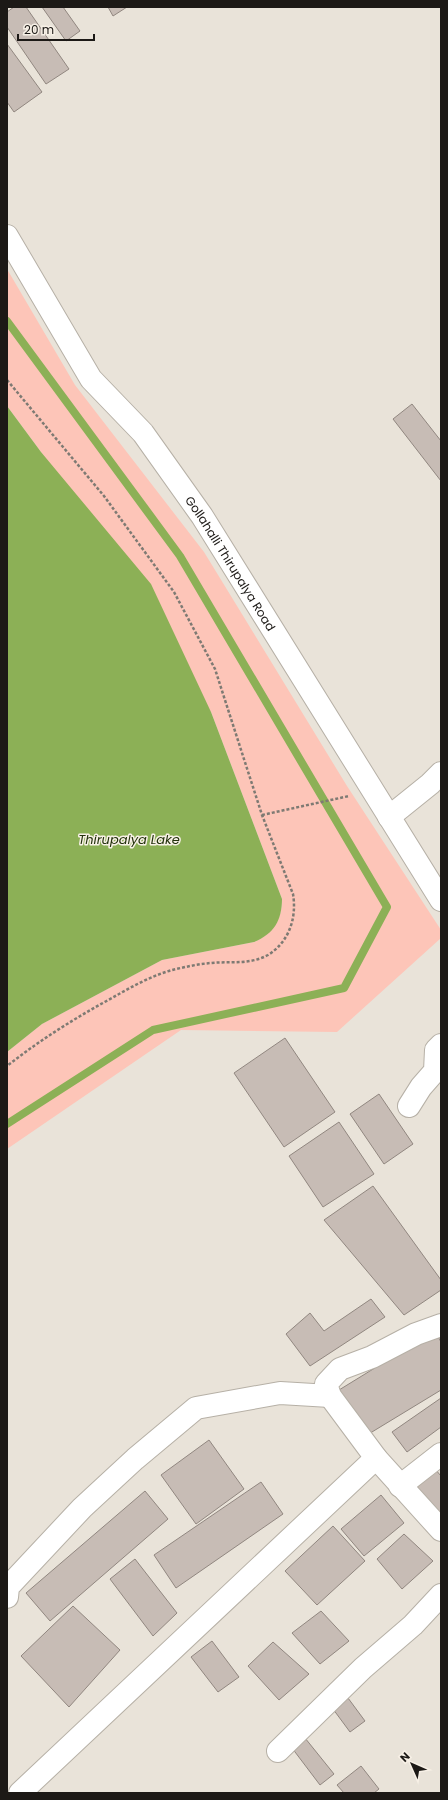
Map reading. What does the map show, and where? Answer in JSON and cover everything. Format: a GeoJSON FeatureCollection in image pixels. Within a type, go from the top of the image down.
{"type":"FeatureCollection","features":[{"type":"Feature","properties":{"kind":"street","name":"Gollahalli Thirupalya Road"},"geometry":{"type":"LineString","coordinates":[[7,236],[91,379],[143,433],[202,516],[441,900]]}},
{"type":"Feature","properties":{"kind":"street"},"geometry":{"type":"LineString","coordinates":[[389,817],[430,784],[441,773]]}},
{"type":"Feature","properties":{"kind":"street"},"geometry":{"type":"LineString","coordinates":[[410,1106],[421,1087],[435,1071],[436,1050],[441,1045]]}},
{"type":"Feature","properties":{"kind":"street"},"geometry":{"type":"LineString","coordinates":[[441,1325],[416,1334],[372,1357],[340,1369],[326,1384],[330,1396],[376,1458],[441,1530]]}},
{"type":"Feature","properties":{"kind":"street"},"geometry":{"type":"LineString","coordinates":[[7,1597],[8,1587],[82,1508],[135,1459],[196,1408],[280,1393],[330,1396]]}},
{"type":"Feature","properties":{"kind":"street"},"geometry":{"type":"LineString","coordinates":[[400,1486],[441,1454]]}},
{"type":"Feature","properties":{"kind":"street"},"geometry":{"type":"LineString","coordinates":[[20,1793],[376,1458]]}},
{"type":"Feature","properties":{"kind":"street"},"geometry":{"type":"LineString","coordinates":[[278,1751],[364,1668],[413,1625],[441,1595]]}},
{"type":"Feature","properties":{"kind":"path"},"geometry":{"type":"LineString","coordinates":[[7,380],[17,394],[104,496],[174,592],[215,669],[262,815],[293,894],[295,906],[294,917],[285,938],[268,955],[256,960],[244,962],[211,963],[190,966],[170,971],[144,981],[59,1029],[7,1066]]}},
{"type":"Feature","properties":{"kind":"path"},"geometry":{"type":"LineString","coordinates":[[262,815],[373,790]]}},
{"type":"Feature","properties":{"kind":"shaded area"},"geometry":{"type":"Polygon","coordinates":[[[7,269],[75,385],[204,552],[347,786],[441,930],[441,938],[337,1032],[181,1030],[7,1149],[7,1052],[42,1024],[162,960],[254,942],[261,939],[271,930],[278,920],[282,907],[282,899],[211,712],[41,452],[7,406],[7,269]]]}},
{"type":"Feature","properties":{"kind":"water","name":"Thirupalya Lake"},"geometry":{"type":"Polygon","coordinates":[[[7,406],[41,452],[151,584],[211,712],[282,899],[282,907],[276,925],[261,939],[254,942],[162,960],[42,1024],[7,1052],[7,406]]]}},
{"type":"Feature","properties":{"kind":"building"},"geometry":{"type":"Polygon","coordinates":[[[14,7],[26,7],[69,69],[46,84],[7,27],[7,12],[14,7]]]}},
{"type":"Feature","properties":{"kind":"building"},"geometry":{"type":"Polygon","coordinates":[[[42,7],[63,7],[80,31],[66,41],[42,7]]]}},
{"type":"Feature","properties":{"kind":"building"},"geometry":{"type":"Polygon","coordinates":[[[108,7],[127,7],[113,16],[108,7]]]}},
{"type":"Feature","properties":{"kind":"building"},"geometry":{"type":"Polygon","coordinates":[[[7,44],[42,92],[14,112],[7,102],[7,44]]]}},
{"type":"Feature","properties":{"kind":"building"},"geometry":{"type":"Polygon","coordinates":[[[412,404],[441,441],[441,481],[393,419],[412,404]]]}},
{"type":"Feature","properties":{"kind":"building"},"geometry":{"type":"Polygon","coordinates":[[[285,1038],[335,1112],[284,1147],[234,1073],[285,1038]]]}},
{"type":"Feature","properties":{"kind":"building"},"geometry":{"type":"Polygon","coordinates":[[[379,1094],[413,1144],[384,1164],[350,1114],[379,1094]]]}},
{"type":"Feature","properties":{"kind":"building"},"geometry":{"type":"Polygon","coordinates":[[[339,1122],[374,1174],[323,1207],[289,1156],[339,1122]]]}},
{"type":"Feature","properties":{"kind":"building"},"geometry":{"type":"Polygon","coordinates":[[[373,1186],[441,1280],[441,1290],[404,1315],[324,1220],[373,1186]]]}},
{"type":"Feature","properties":{"kind":"building"},"geometry":{"type":"Polygon","coordinates":[[[371,1299],[385,1317],[310,1366],[286,1334],[310,1313],[324,1331],[371,1299]]]}},
{"type":"Feature","properties":{"kind":"building"},"geometry":{"type":"Polygon","coordinates":[[[435,1331],[441,1342],[441,1390],[367,1435],[339,1390],[435,1331]]]}},
{"type":"Feature","properties":{"kind":"building"},"geometry":{"type":"Polygon","coordinates":[[[441,1398],[441,1427],[407,1452],[392,1432],[441,1398]]]}},
{"type":"Feature","properties":{"kind":"building"},"geometry":{"type":"Polygon","coordinates":[[[209,1440],[244,1489],[196,1524],[161,1475],[209,1440]]]}},
{"type":"Feature","properties":{"kind":"building"},"geometry":{"type":"Polygon","coordinates":[[[435,1469],[441,1476],[441,1519],[410,1490],[435,1469]]]}},
{"type":"Feature","properties":{"kind":"building"},"geometry":{"type":"Polygon","coordinates":[[[261,1482],[283,1514],[176,1588],[154,1555],[261,1482]]]}},
{"type":"Feature","properties":{"kind":"building"},"geometry":{"type":"Polygon","coordinates":[[[145,1491],[168,1519],[50,1621],[26,1593],[145,1491]]]}},
{"type":"Feature","properties":{"kind":"building"},"geometry":{"type":"Polygon","coordinates":[[[381,1495],[404,1523],[364,1556],[341,1529],[381,1495]]]}},
{"type":"Feature","properties":{"kind":"building"},"geometry":{"type":"Polygon","coordinates":[[[333,1526],[365,1561],[317,1605],[285,1571],[333,1526]]]}},
{"type":"Feature","properties":{"kind":"building"},"geometry":{"type":"Polygon","coordinates":[[[404,1534],[433,1561],[402,1589],[377,1559],[404,1534]]]}},
{"type":"Feature","properties":{"kind":"building"},"geometry":{"type":"Polygon","coordinates":[[[135,1559],[177,1613],[153,1636],[110,1579],[135,1559]]]}},
{"type":"Feature","properties":{"kind":"building"},"geometry":{"type":"Polygon","coordinates":[[[73,1606],[120,1650],[69,1707],[21,1656],[73,1606]]]}},
{"type":"Feature","properties":{"kind":"building"},"geometry":{"type":"Polygon","coordinates":[[[321,1611],[349,1641],[320,1664],[292,1633],[321,1611]]]}},
{"type":"Feature","properties":{"kind":"building"},"geometry":{"type":"Polygon","coordinates":[[[212,1641],[239,1677],[218,1692],[191,1657],[212,1641]]]}},
{"type":"Feature","properties":{"kind":"building"},"geometry":{"type":"Polygon","coordinates":[[[273,1642],[309,1674],[279,1700],[248,1666],[273,1642]]]}},
{"type":"Feature","properties":{"kind":"building"},"geometry":{"type":"Polygon","coordinates":[[[348,1698],[365,1721],[350,1732],[333,1709],[348,1698]]]}},
{"type":"Feature","properties":{"kind":"building"},"geometry":{"type":"Polygon","coordinates":[[[305,1738],[334,1774],[320,1785],[292,1748],[305,1738]]]}},
{"type":"Feature","properties":{"kind":"building"},"geometry":{"type":"Polygon","coordinates":[[[361,1766],[379,1789],[374,1793],[344,1793],[337,1785],[361,1766]]]}},
{"type":"Feature","properties":{"kind":"waterway"},"geometry":{"type":"LineString","coordinates":[[7,321],[180,556],[387,907],[344,988],[153,1030],[7,1124]]}}]}
